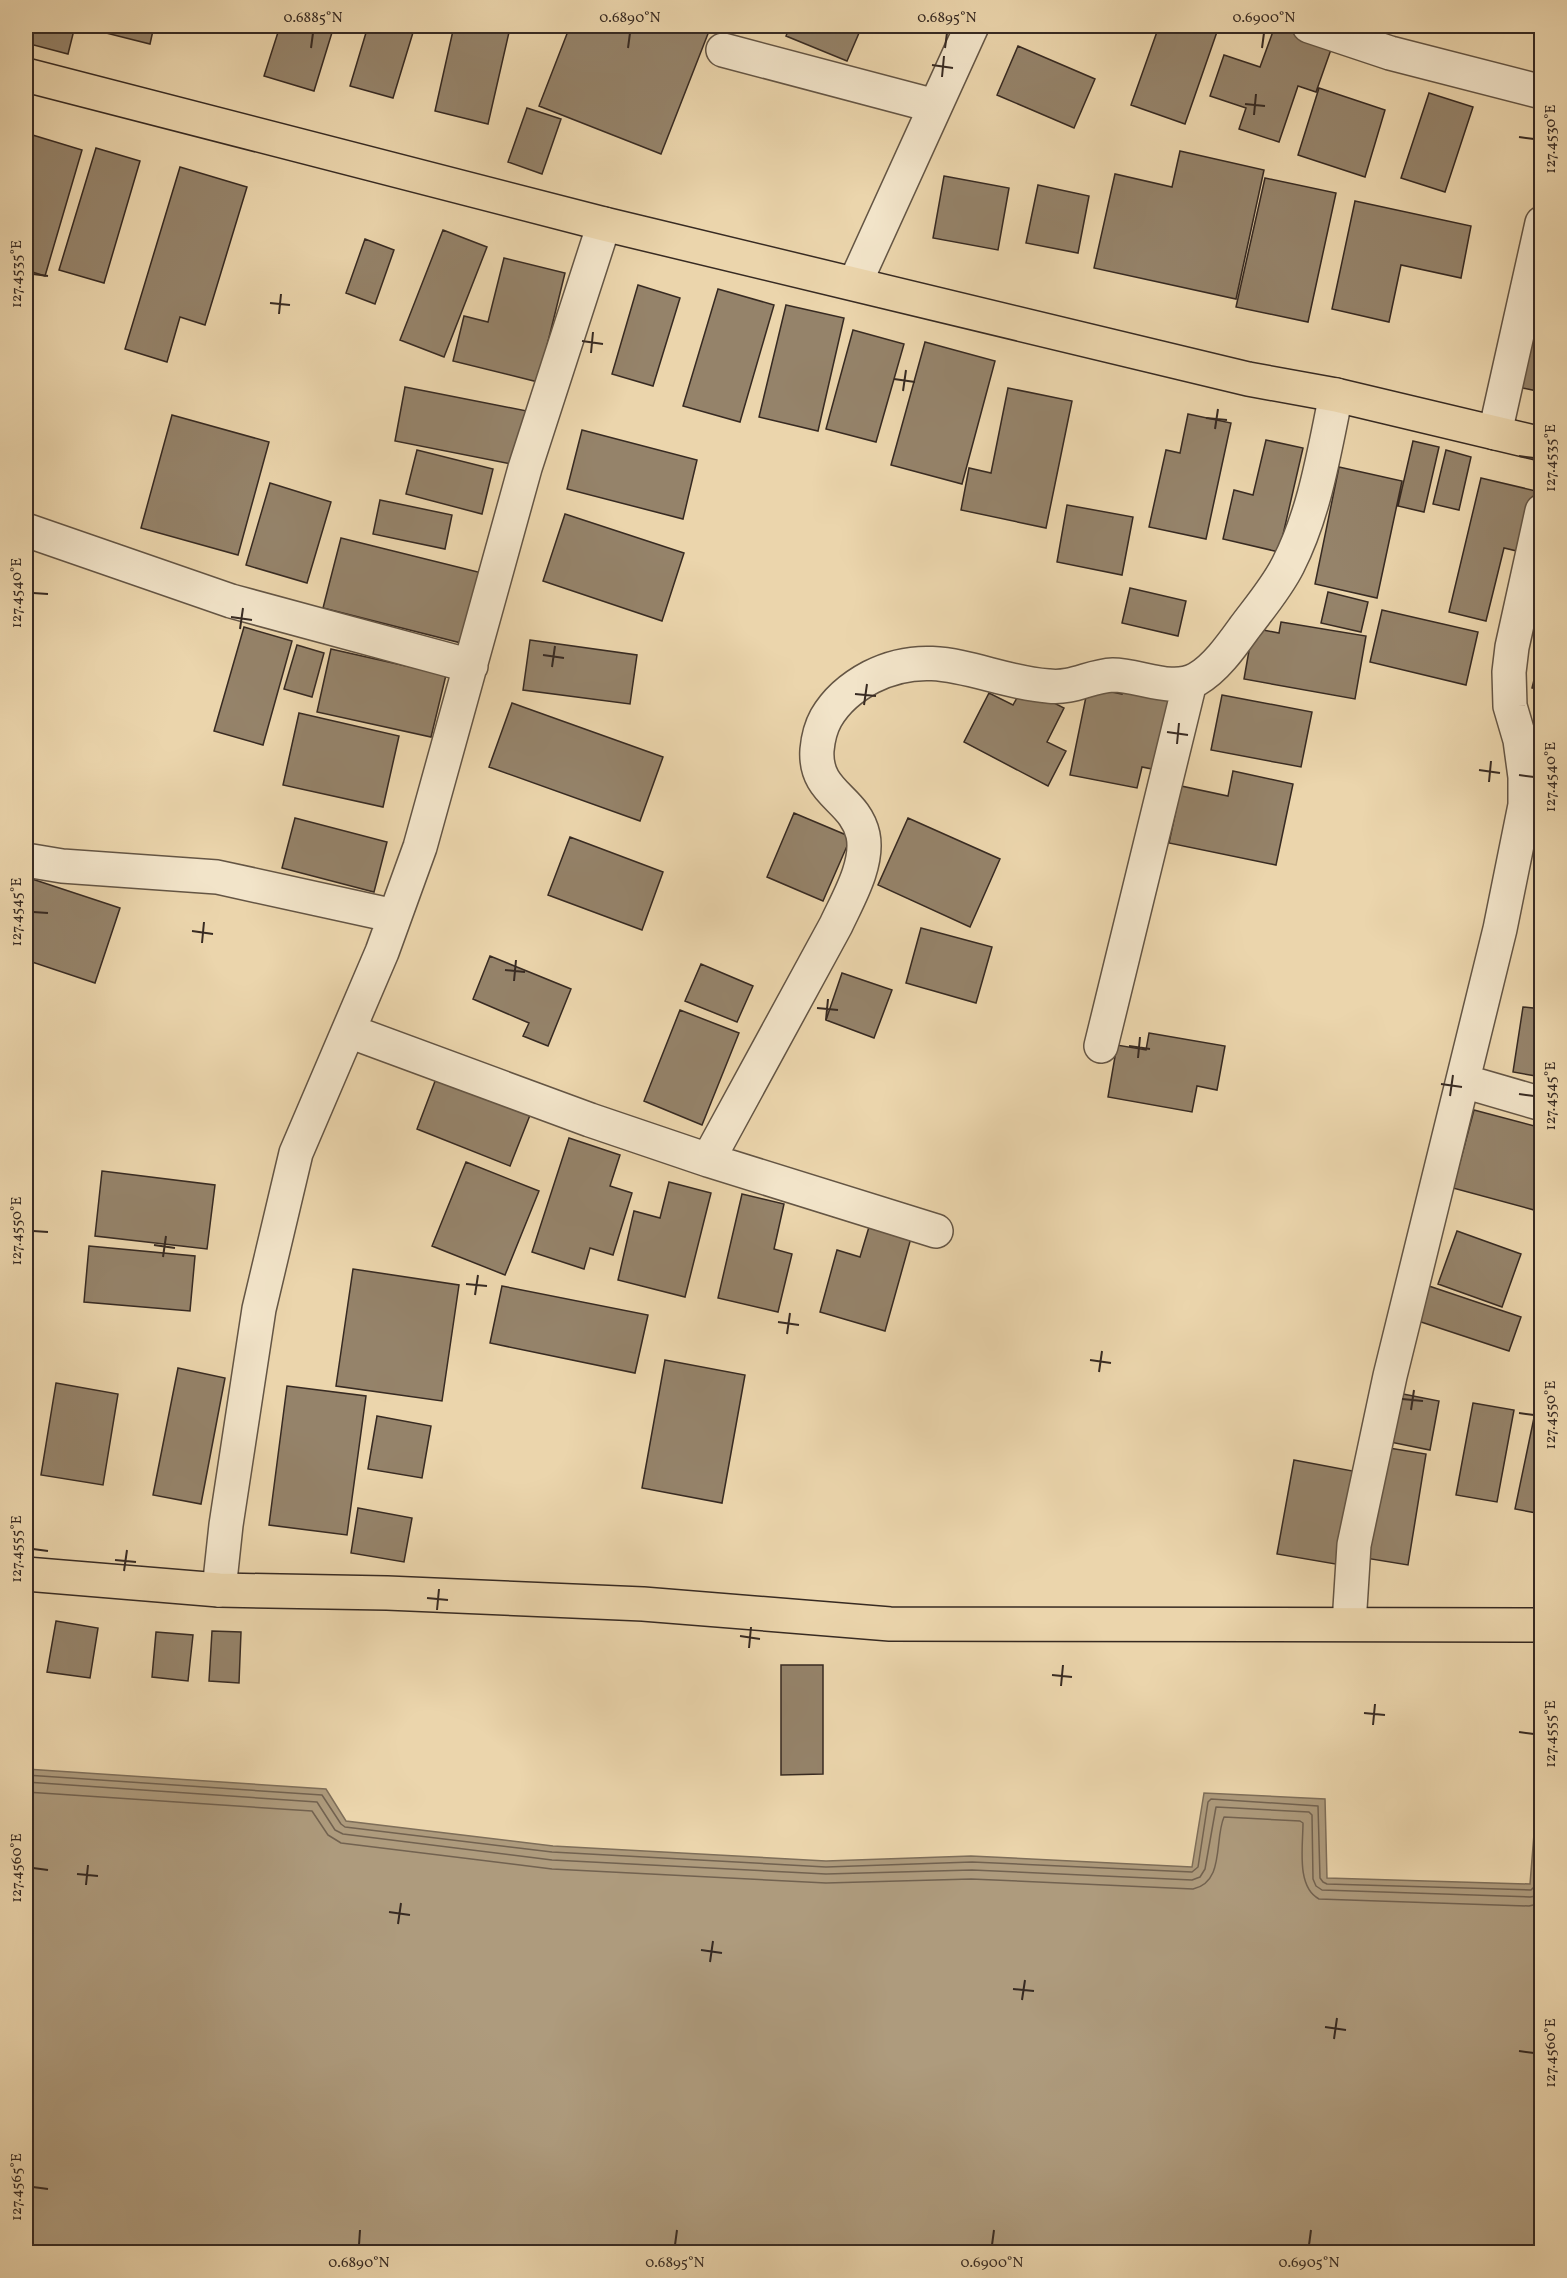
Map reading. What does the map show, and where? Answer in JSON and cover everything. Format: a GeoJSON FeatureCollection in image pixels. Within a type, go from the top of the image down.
{"type":"FeatureCollection","features":[{"type":"Feature","properties":{"kind":"highway"},"geometry":{"type":"LineString","coordinates":[[26,75],[603,224],[1248,379],[1336,395],[1542,444]]}},
{"type":"Feature","properties":{"kind":"highway"},"geometry":{"type":"LineString","coordinates":[[26,1574],[219,1590],[387,1593],[643,1604],[890,1624],[1542,1625]]}},
{"type":"Feature","properties":{"kind":"street"},"geometry":{"type":"LineString","coordinates":[[855,283],[972,26]]}},
{"type":"Feature","properties":{"kind":"street"},"geometry":{"type":"LineString","coordinates":[[1310,26],[1390,52],[1542,92]]}},
{"type":"Feature","properties":{"kind":"street"},"geometry":{"type":"LineString","coordinates":[[723,50],[935,106]]}},
{"type":"Feature","properties":{"kind":"street"},"geometry":{"type":"LineString","coordinates":[[219,1590],[235,1457],[247,1397],[259,1309],[296,1152],[349,1031],[420,847],[525,468],[603,224]]}},
{"type":"Feature","properties":{"kind":"street"},"geometry":{"type":"LineString","coordinates":[[1495,433],[1540,235]]}},
{"type":"Feature","properties":{"kind":"street"},"geometry":{"type":"LineString","coordinates":[[708,1160],[836,925],[862,862],[864,845],[858,822],[826,786],[820,775],[817,758],[818,740],[825,719],[849,690],[882,671],[922,663],[968,669],[1045,686],[1076,685],[1093,678],[1112,675],[1177,685],[1190,682],[1207,672],[1235,641],[1288,566],[1306,522],[1318,481],[1336,395]]}},
{"type":"Feature","properties":{"kind":"street"},"geometry":{"type":"LineString","coordinates":[[1349,1624],[1354,1545],[1390,1376],[1500,929],[1525,805],[1525,777],[1520,740],[1510,706],[1509,672],[1512,647],[1542,511]]}},
{"type":"Feature","properties":{"kind":"street"},"geometry":{"type":"LineString","coordinates":[[26,530],[231,601],[471,666]]}},
{"type":"Feature","properties":{"kind":"street"},"geometry":{"type":"LineString","coordinates":[[1101,1046],[1190,682]]}},
{"type":"Feature","properties":{"kind":"street"},"geometry":{"type":"LineString","coordinates":[[26,860],[62,866],[217,877],[395,916]]}},
{"type":"Feature","properties":{"kind":"street"},"geometry":{"type":"LineString","coordinates":[[349,1031],[590,1120],[708,1160],[936,1231]]}},
{"type":"Feature","properties":{"kind":"street"},"geometry":{"type":"LineString","coordinates":[[1463,1082],[1542,1104]]}},
{"type":"Feature","properties":{"kind":"water"},"geometry":{"type":"Polygon","coordinates":[[[26,1769],[326,1789],[346,1821],[553,1846],[826,1861],[971,1856],[1192,1867],[1204,1793],[1325,1799],[1327,1878],[1530,1884],[1534,1834],[1541,1835],[1541,2252],[26,2252],[26,1769]]]}},
{"type":"Feature","properties":{"kind":"building"},"geometry":{"type":"Polygon","coordinates":[[[26,26],[75,26],[68,54],[26,43],[26,26]]]}},
{"type":"Feature","properties":{"kind":"building"},"geometry":{"type":"Polygon","coordinates":[[[99,26],[154,26],[150,44],[98,31],[99,26]]]}},
{"type":"Feature","properties":{"kind":"building"},"geometry":{"type":"Polygon","coordinates":[[[280,26],[334,26],[314,91],[264,76],[280,26]]]}},
{"type":"Feature","properties":{"kind":"building"},"geometry":{"type":"Polygon","coordinates":[[[368,26],[415,26],[393,98],[350,86],[368,26]]]}},
{"type":"Feature","properties":{"kind":"building"},"geometry":{"type":"Polygon","coordinates":[[[454,26],[510,28],[488,124],[435,111],[454,26]]]}},
{"type":"Feature","properties":{"kind":"building"},"geometry":{"type":"Polygon","coordinates":[[[570,26],[711,26],[661,154],[539,106],[570,26]]]}},
{"type":"Feature","properties":{"kind":"building"},"geometry":{"type":"Polygon","coordinates":[[[790,26],[862,26],[847,61],[786,36],[790,26]]]}},
{"type":"Feature","properties":{"kind":"building"},"geometry":{"type":"Polygon","coordinates":[[[1094,26],[1111,26],[1107,32],[1094,26]]]}},
{"type":"Feature","properties":{"kind":"building"},"geometry":{"type":"Polygon","coordinates":[[[1159,26],[1219,26],[1185,124],[1131,105],[1159,26]]]}},
{"type":"Feature","properties":{"kind":"building"},"geometry":{"type":"Polygon","coordinates":[[[1275,26],[1288,26],[1334,41],[1316,92],[1298,86],[1279,142],[1239,129],[1246,108],[1210,96],[1224,55],[1260,67],[1275,26]]]}},
{"type":"Feature","properties":{"kind":"building"},"geometry":{"type":"Polygon","coordinates":[[[1018,46],[1095,79],[1074,128],[997,95],[1018,46]]]}},
{"type":"Feature","properties":{"kind":"building"},"geometry":{"type":"Polygon","coordinates":[[[1319,88],[1385,110],[1365,177],[1298,155],[1319,88]]]}},
{"type":"Feature","properties":{"kind":"building"},"geometry":{"type":"Polygon","coordinates":[[[1429,93],[1473,107],[1445,192],[1401,178],[1429,93]]]}},
{"type":"Feature","properties":{"kind":"building"},"geometry":{"type":"Polygon","coordinates":[[[527,108],[561,119],[542,174],[508,162],[527,108]]]}},
{"type":"Feature","properties":{"kind":"building"},"geometry":{"type":"Polygon","coordinates":[[[26,133],[82,150],[45,276],[26,270],[26,133]]]}},
{"type":"Feature","properties":{"kind":"building"},"geometry":{"type":"Polygon","coordinates":[[[96,148],[140,161],[104,283],[59,270],[96,148]]]}},
{"type":"Feature","properties":{"kind":"building"},"geometry":{"type":"Polygon","coordinates":[[[1180,151],[1264,170],[1236,299],[1094,268],[1115,174],[1172,187],[1180,151]]]}},
{"type":"Feature","properties":{"kind":"building"},"geometry":{"type":"Polygon","coordinates":[[[180,167],[247,187],[205,325],[180,317],[167,362],[125,349],[180,167]]]}},
{"type":"Feature","properties":{"kind":"building"},"geometry":{"type":"Polygon","coordinates":[[[944,176],[1009,188],[998,250],[933,238],[944,176]]]}},
{"type":"Feature","properties":{"kind":"building"},"geometry":{"type":"Polygon","coordinates":[[[1265,178],[1336,193],[1308,322],[1236,307],[1265,178]]]}},
{"type":"Feature","properties":{"kind":"building"},"geometry":{"type":"Polygon","coordinates":[[[1038,185],[1089,196],[1078,253],[1026,243],[1038,185]]]}},
{"type":"Feature","properties":{"kind":"building"},"geometry":{"type":"Polygon","coordinates":[[[1355,201],[1471,226],[1461,278],[1401,265],[1389,322],[1332,309],[1355,201]]]}},
{"type":"Feature","properties":{"kind":"building"},"geometry":{"type":"Polygon","coordinates":[[[443,230],[487,247],[444,357],[400,340],[443,230]]]}},
{"type":"Feature","properties":{"kind":"building"},"geometry":{"type":"Polygon","coordinates":[[[365,239],[394,250],[375,304],[346,293],[365,239]]]}},
{"type":"Feature","properties":{"kind":"building"},"geometry":{"type":"Polygon","coordinates":[[[504,258],[565,273],[538,382],[453,361],[464,316],[488,322],[504,258]]]}},
{"type":"Feature","properties":{"kind":"building"},"geometry":{"type":"Polygon","coordinates":[[[1542,278],[1542,392],[1518,387],[1542,278]]]}},
{"type":"Feature","properties":{"kind":"building"},"geometry":{"type":"Polygon","coordinates":[[[638,285],[680,298],[653,386],[612,374],[638,285]]]}},
{"type":"Feature","properties":{"kind":"building"},"geometry":{"type":"Polygon","coordinates":[[[718,289],[774,305],[740,422],[683,406],[718,289]]]}},
{"type":"Feature","properties":{"kind":"building"},"geometry":{"type":"Polygon","coordinates":[[[786,305],[844,318],[818,431],[759,417],[786,305]]]}},
{"type":"Feature","properties":{"kind":"building"},"geometry":{"type":"Polygon","coordinates":[[[853,330],[904,344],[876,442],[826,429],[853,330]]]}},
{"type":"Feature","properties":{"kind":"building"},"geometry":{"type":"Polygon","coordinates":[[[925,342],[995,361],[962,484],[891,465],[925,342]]]}},
{"type":"Feature","properties":{"kind":"building"},"geometry":{"type":"Polygon","coordinates":[[[405,387],[527,411],[516,465],[395,441],[405,387]]]}},
{"type":"Feature","properties":{"kind":"building"},"geometry":{"type":"Polygon","coordinates":[[[1008,388],[1072,401],[1046,528],[961,510],[969,468],[991,473],[1008,388]]]}},
{"type":"Feature","properties":{"kind":"building"},"geometry":{"type":"Polygon","coordinates":[[[1188,414],[1231,423],[1206,539],[1149,527],[1166,450],[1180,453],[1188,414]]]}},
{"type":"Feature","properties":{"kind":"building"},"geometry":{"type":"Polygon","coordinates":[[[172,415],[269,442],[238,555],[141,528],[172,415]]]}},
{"type":"Feature","properties":{"kind":"building"},"geometry":{"type":"Polygon","coordinates":[[[582,430],[697,460],[683,519],[567,489],[582,430]]]}},
{"type":"Feature","properties":{"kind":"building"},"geometry":{"type":"Polygon","coordinates":[[[1266,440],[1303,448],[1279,552],[1223,539],[1234,490],[1253,495],[1266,440]]]}},
{"type":"Feature","properties":{"kind":"building"},"geometry":{"type":"Polygon","coordinates":[[[1413,441],[1439,447],[1424,512],[1398,506],[1413,441]]]}},
{"type":"Feature","properties":{"kind":"building"},"geometry":{"type":"Polygon","coordinates":[[[417,450],[493,469],[482,514],[406,494],[417,450]]]}},
{"type":"Feature","properties":{"kind":"building"},"geometry":{"type":"Polygon","coordinates":[[[1446,450],[1471,457],[1459,510],[1433,504],[1446,450]]]}},
{"type":"Feature","properties":{"kind":"building"},"geometry":{"type":"Polygon","coordinates":[[[1339,467],[1402,481],[1377,598],[1315,584],[1339,467]]]}},
{"type":"Feature","properties":{"kind":"building"},"geometry":{"type":"Polygon","coordinates":[[[1481,478],[1536,491],[1521,552],[1504,548],[1486,621],[1449,612],[1481,478]]]}},
{"type":"Feature","properties":{"kind":"building"},"geometry":{"type":"Polygon","coordinates":[[[270,483],[331,502],[307,583],[246,565],[270,483]]]}},
{"type":"Feature","properties":{"kind":"building"},"geometry":{"type":"Polygon","coordinates":[[[380,500],[452,515],[445,549],[373,534],[380,500]]]}},
{"type":"Feature","properties":{"kind":"building"},"geometry":{"type":"Polygon","coordinates":[[[1067,505],[1133,517],[1122,575],[1057,562],[1067,505]]]}},
{"type":"Feature","properties":{"kind":"building"},"geometry":{"type":"Polygon","coordinates":[[[565,514],[684,553],[662,621],[543,581],[565,514]]]}},
{"type":"Feature","properties":{"kind":"building"},"geometry":{"type":"Polygon","coordinates":[[[341,538],[482,573],[465,644],[323,608],[341,538]]]}},
{"type":"Feature","properties":{"kind":"building"},"geometry":{"type":"Polygon","coordinates":[[[1130,588],[1186,601],[1178,636],[1122,623],[1130,588]]]}},
{"type":"Feature","properties":{"kind":"building"},"geometry":{"type":"Polygon","coordinates":[[[1328,592],[1368,602],[1361,632],[1321,623],[1328,592]]]}},
{"type":"Feature","properties":{"kind":"building"},"geometry":{"type":"Polygon","coordinates":[[[1382,610],[1478,632],[1466,685],[1370,662],[1382,610]]]}},
{"type":"Feature","properties":{"kind":"building"},"geometry":{"type":"Polygon","coordinates":[[[1281,622],[1366,636],[1355,699],[1244,679],[1253,628],[1279,633],[1281,622]]]}},
{"type":"Feature","properties":{"kind":"building"},"geometry":{"type":"Polygon","coordinates":[[[244,627],[292,641],[263,745],[214,731],[244,627]]]}},
{"type":"Feature","properties":{"kind":"building"},"geometry":{"type":"Polygon","coordinates":[[[530,640],[637,655],[630,704],[523,690],[530,640]]]}},
{"type":"Feature","properties":{"kind":"building"},"geometry":{"type":"Polygon","coordinates":[[[297,645],[324,653],[312,697],[284,689],[297,645]]]}},
{"type":"Feature","properties":{"kind":"building"},"geometry":{"type":"Polygon","coordinates":[[[1542,648],[1542,690],[1532,688],[1542,648]]]}},
{"type":"Feature","properties":{"kind":"building"},"geometry":{"type":"Polygon","coordinates":[[[331,649],[446,675],[431,737],[317,712],[331,649]]]}},
{"type":"Feature","properties":{"kind":"building"},"geometry":{"type":"Polygon","coordinates":[[[1125,679],[1174,689],[1157,770],[1142,767],[1137,788],[1070,775],[1088,687],[1122,694],[1125,679]]]}},
{"type":"Feature","properties":{"kind":"building"},"geometry":{"type":"Polygon","coordinates":[[[1023,687],[1064,708],[1047,742],[1066,751],[1048,786],[964,742],[989,693],[1013,705],[1023,687]]]}},
{"type":"Feature","properties":{"kind":"building"},"geometry":{"type":"Polygon","coordinates":[[[1222,695],[1312,712],[1301,767],[1211,750],[1222,695]]]}},
{"type":"Feature","properties":{"kind":"building"},"geometry":{"type":"Polygon","coordinates":[[[512,703],[663,757],[640,821],[489,767],[512,703]]]}},
{"type":"Feature","properties":{"kind":"building"},"geometry":{"type":"Polygon","coordinates":[[[299,713],[399,736],[383,807],[283,785],[299,713]]]}},
{"type":"Feature","properties":{"kind":"building"},"geometry":{"type":"Polygon","coordinates":[[[1233,771],[1293,784],[1276,865],[1169,843],[1181,786],[1228,796],[1233,771]]]}},
{"type":"Feature","properties":{"kind":"building"},"geometry":{"type":"Polygon","coordinates":[[[794,813],[851,837],[823,901],[767,877],[794,813]]]}},
{"type":"Feature","properties":{"kind":"building"},"geometry":{"type":"Polygon","coordinates":[[[295,818],[387,842],[374,892],[282,868],[295,818]]]}},
{"type":"Feature","properties":{"kind":"building"},"geometry":{"type":"Polygon","coordinates":[[[908,818],[1000,859],[970,927],[878,885],[908,818]]]}},
{"type":"Feature","properties":{"kind":"building"},"geometry":{"type":"Polygon","coordinates":[[[570,837],[663,872],[642,930],[548,895],[570,837]]]}},
{"type":"Feature","properties":{"kind":"building"},"geometry":{"type":"Polygon","coordinates":[[[26,877],[120,908],[95,983],[26,960],[26,877]]]}},
{"type":"Feature","properties":{"kind":"building"},"geometry":{"type":"Polygon","coordinates":[[[921,928],[992,947],[976,1003],[906,983],[921,928]]]}},
{"type":"Feature","properties":{"kind":"building"},"geometry":{"type":"Polygon","coordinates":[[[490,956],[571,989],[548,1046],[523,1036],[529,1023],[473,999],[490,956]]]}},
{"type":"Feature","properties":{"kind":"building"},"geometry":{"type":"Polygon","coordinates":[[[701,964],[753,986],[737,1022],[685,1001],[701,964]]]}},
{"type":"Feature","properties":{"kind":"building"},"geometry":{"type":"Polygon","coordinates":[[[842,973],[892,990],[874,1038],[826,1020],[842,973]]]}},
{"type":"Feature","properties":{"kind":"building"},"geometry":{"type":"Polygon","coordinates":[[[1523,1007],[1542,1009],[1542,1077],[1513,1072],[1523,1007]]]}},
{"type":"Feature","properties":{"kind":"building"},"geometry":{"type":"Polygon","coordinates":[[[680,1010],[739,1033],[702,1125],[644,1101],[680,1010]]]}},
{"type":"Feature","properties":{"kind":"building"},"geometry":{"type":"Polygon","coordinates":[[[1149,1033],[1225,1046],[1217,1090],[1197,1086],[1192,1112],[1108,1097],[1117,1045],[1146,1050],[1149,1033]]]}},
{"type":"Feature","properties":{"kind":"building"},"geometry":{"type":"Polygon","coordinates":[[[440,1068],[534,1105],[510,1166],[417,1129],[440,1068]]]}},
{"type":"Feature","properties":{"kind":"building"},"geometry":{"type":"Polygon","coordinates":[[[1474,1110],[1542,1128],[1542,1181],[1534,1210],[1453,1188],[1474,1110]]]}},
{"type":"Feature","properties":{"kind":"building"},"geometry":{"type":"Polygon","coordinates":[[[569,1138],[620,1155],[610,1186],[632,1193],[613,1255],[590,1248],[584,1269],[532,1252],[569,1138]]]}},
{"type":"Feature","properties":{"kind":"building"},"geometry":{"type":"Polygon","coordinates":[[[466,1162],[539,1191],[505,1275],[432,1246],[466,1162]]]}},
{"type":"Feature","properties":{"kind":"building"},"geometry":{"type":"Polygon","coordinates":[[[102,1171],[215,1185],[207,1249],[95,1236],[102,1171]]]}},
{"type":"Feature","properties":{"kind":"building"},"geometry":{"type":"Polygon","coordinates":[[[669,1182],[711,1193],[685,1297],[618,1280],[634,1211],[660,1218],[669,1182]]]}},
{"type":"Feature","properties":{"kind":"building"},"geometry":{"type":"Polygon","coordinates":[[[742,1194],[784,1204],[774,1249],[792,1254],[778,1312],[718,1298],[742,1194]]]}},
{"type":"Feature","properties":{"kind":"building"},"geometry":{"type":"Polygon","coordinates":[[[869,1227],[911,1238],[885,1331],[820,1312],[837,1250],[860,1257],[869,1227]]]}},
{"type":"Feature","properties":{"kind":"building"},"geometry":{"type":"Polygon","coordinates":[[[1457,1231],[1521,1254],[1502,1307],[1438,1284],[1457,1231]]]}},
{"type":"Feature","properties":{"kind":"building"},"geometry":{"type":"Polygon","coordinates":[[[89,1246],[195,1256],[190,1311],[84,1302],[89,1246]]]}},
{"type":"Feature","properties":{"kind":"building"},"geometry":{"type":"Polygon","coordinates":[[[353,1269],[459,1285],[442,1401],[336,1386],[353,1269]]]}},
{"type":"Feature","properties":{"kind":"building"},"geometry":{"type":"Polygon","coordinates":[[[1423,1284],[1521,1317],[1509,1351],[1412,1319],[1423,1284]]]}},
{"type":"Feature","properties":{"kind":"building"},"geometry":{"type":"Polygon","coordinates":[[[502,1286],[648,1315],[635,1373],[490,1343],[502,1286]]]}},
{"type":"Feature","properties":{"kind":"building"},"geometry":{"type":"Polygon","coordinates":[[[665,1360],[745,1375],[722,1503],[642,1488],[665,1360]]]}},
{"type":"Feature","properties":{"kind":"building"},"geometry":{"type":"Polygon","coordinates":[[[178,1368],[225,1378],[201,1504],[153,1495],[178,1368]]]}},
{"type":"Feature","properties":{"kind":"building"},"geometry":{"type":"Polygon","coordinates":[[[56,1383],[118,1394],[103,1485],[41,1475],[56,1383]]]}},
{"type":"Feature","properties":{"kind":"building"},"geometry":{"type":"Polygon","coordinates":[[[1542,1384],[1542,1514],[1515,1509],[1542,1384]]]}},
{"type":"Feature","properties":{"kind":"building"},"geometry":{"type":"Polygon","coordinates":[[[287,1386],[366,1396],[347,1535],[269,1525],[287,1386]]]}},
{"type":"Feature","properties":{"kind":"building"},"geometry":{"type":"Polygon","coordinates":[[[1398,1393],[1439,1401],[1430,1450],[1390,1442],[1398,1393]]]}},
{"type":"Feature","properties":{"kind":"building"},"geometry":{"type":"Polygon","coordinates":[[[1473,1403],[1514,1410],[1497,1502],[1456,1495],[1473,1403]]]}},
{"type":"Feature","properties":{"kind":"building"},"geometry":{"type":"Polygon","coordinates":[[[377,1416],[431,1426],[422,1478],[368,1469],[377,1416]]]}},
{"type":"Feature","properties":{"kind":"building"},"geometry":{"type":"Polygon","coordinates":[[[1383,1447],[1426,1454],[1408,1565],[1365,1558],[1383,1447]]]}},
{"type":"Feature","properties":{"kind":"building"},"geometry":{"type":"Polygon","coordinates":[[[1294,1460],[1358,1472],[1341,1565],[1277,1554],[1294,1460]]]}},
{"type":"Feature","properties":{"kind":"building"},"geometry":{"type":"Polygon","coordinates":[[[358,1508],[412,1518],[404,1562],[351,1553],[358,1508]]]}},
{"type":"Feature","properties":{"kind":"building"},"geometry":{"type":"Polygon","coordinates":[[[56,1621],[98,1628],[90,1678],[47,1672],[56,1621]]]}},
{"type":"Feature","properties":{"kind":"building"},"geometry":{"type":"Polygon","coordinates":[[[212,1631],[241,1632],[239,1683],[209,1681],[212,1631]]]}},
{"type":"Feature","properties":{"kind":"building"},"geometry":{"type":"Polygon","coordinates":[[[156,1632],[193,1635],[188,1681],[152,1677],[156,1632]]]}},
{"type":"Feature","properties":{"kind":"building"},"geometry":{"type":"Polygon","coordinates":[[[781,1665],[823,1665],[823,1774],[781,1775],[781,1665]]]}}]}
